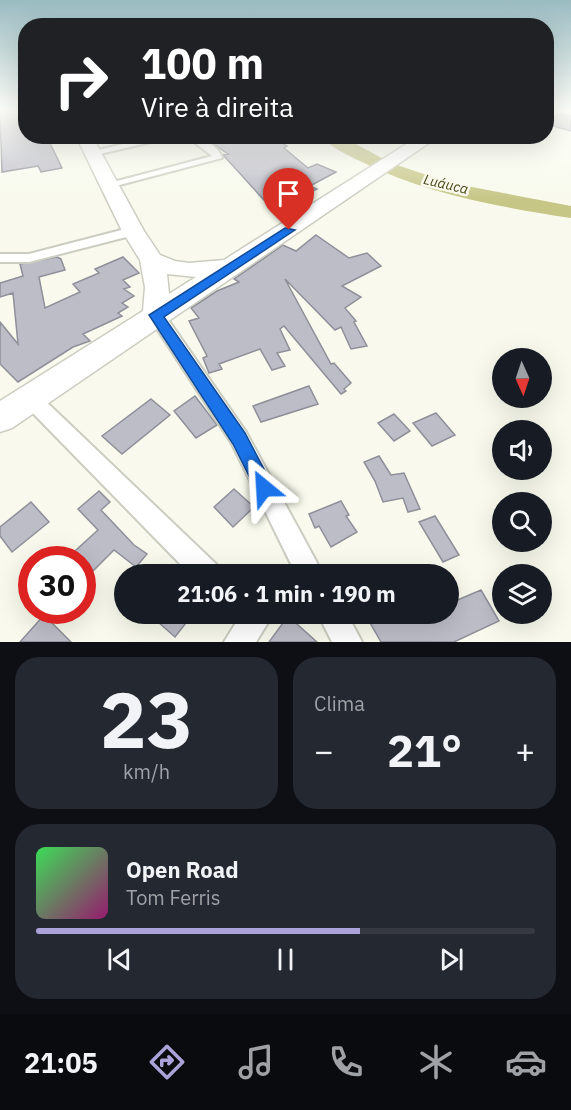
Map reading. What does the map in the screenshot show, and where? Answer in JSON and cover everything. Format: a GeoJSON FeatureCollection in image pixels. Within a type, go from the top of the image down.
{"type":"FeatureCollection","features":[{"type":"Feature","properties":{"kind":"main road"},"geometry":{"type":"LineString","coordinates":[[0,418],[420,144]]}},
{"type":"Feature","properties":{"kind":"main road"},"geometry":{"type":"LineString","coordinates":[[87,145],[133,231],[152,260],[157,287],[156,315]]}},
{"type":"Feature","properties":{"kind":"main road"},"geometry":{"type":"LineString","coordinates":[[152,260],[163,266],[191,270],[210,270],[236,264]]}},
{"type":"Feature","properties":{"kind":"street"},"geometry":{"type":"LineString","coordinates":[[108,185],[217,158],[217,155],[202,144]]}},
{"type":"Feature","properties":{"kind":"street"},"geometry":{"type":"LineString","coordinates":[[0,258],[29,258],[133,231]]}},
{"type":"Feature","properties":{"kind":"street"},"geometry":{"type":"LineString","coordinates":[[156,315],[239,438],[302,564]]}},
{"type":"Feature","properties":{"kind":"street"},"geometry":{"type":"LineString","coordinates":[[31,399],[198,564]]}},
{"type":"Feature","properties":{"kind":"street"},"geometry":{"type":"LineString","coordinates":[[338,624],[348,642]]}},
{"type":"Feature","properties":{"kind":"building"},"geometry":{"type":"Polygon","coordinates":[[[1,140],[18,140],[18,144],[50,144],[62,168],[41,172],[38,166],[2,172],[1,140]]]}},
{"type":"Feature","properties":{"kind":"building"},"geometry":{"type":"Polygon","coordinates":[[[214,144],[284,144],[287,146],[284,148],[308,168],[317,164],[336,172],[310,186],[317,189],[302,196],[305,198],[274,211],[223,155],[228,154],[214,144]]]}},
{"type":"Feature","properties":{"kind":"building"},"geometry":{"type":"Polygon","coordinates":[[[316,235],[349,258],[367,253],[381,266],[342,286],[361,297],[345,308],[356,321],[354,322],[367,346],[351,349],[341,327],[335,330],[285,279],[331,364],[334,363],[351,383],[344,389],[346,391],[341,394],[284,326],[280,329],[290,350],[277,353],[285,366],[272,370],[260,349],[219,364],[222,369],[209,373],[203,358],[207,356],[189,321],[199,318],[191,308],[217,291],[239,282],[234,279],[283,245],[296,251],[316,235]]]}},
{"type":"Feature","properties":{"kind":"building"},"geometry":{"type":"Polygon","coordinates":[[[57,257],[61,259],[65,270],[39,277],[45,308],[80,292],[73,284],[99,273],[95,269],[123,257],[139,273],[123,280],[130,287],[124,289],[134,296],[122,303],[128,307],[118,313],[122,316],[83,334],[90,341],[73,347],[18,382],[0,364],[0,322],[18,344],[13,293],[0,297],[0,283],[23,276],[20,264],[57,257]]]}},
{"type":"Feature","properties":{"kind":"building"},"geometry":{"type":"Polygon","coordinates":[[[309,386],[318,404],[261,422],[253,406],[309,386]]]}},
{"type":"Feature","properties":{"kind":"building"},"geometry":{"type":"Polygon","coordinates":[[[195,396],[217,425],[196,438],[174,411],[195,396]]]}},
{"type":"Feature","properties":{"kind":"building"},"geometry":{"type":"Polygon","coordinates":[[[151,399],[170,415],[122,454],[102,436],[151,399]]]}},
{"type":"Feature","properties":{"kind":"building"},"geometry":{"type":"Polygon","coordinates":[[[436,413],[455,435],[432,446],[413,423],[436,413]]]}},
{"type":"Feature","properties":{"kind":"building"},"geometry":{"type":"Polygon","coordinates":[[[394,414],[410,431],[394,441],[378,423],[394,414]]]}},
{"type":"Feature","properties":{"kind":"building"},"geometry":{"type":"Polygon","coordinates":[[[379,456],[391,475],[404,473],[420,509],[408,512],[403,498],[383,502],[364,462],[379,456]]]}},
{"type":"Feature","properties":{"kind":"building"},"geometry":{"type":"Polygon","coordinates":[[[234,489],[254,507],[233,527],[214,507],[234,489]]]}},
{"type":"Feature","properties":{"kind":"building"},"geometry":{"type":"Polygon","coordinates":[[[99,491],[110,502],[101,510],[134,545],[147,554],[139,564],[132,564],[114,550],[96,568],[96,546],[80,546],[98,530],[78,509],[99,491]]]}},
{"type":"Feature","properties":{"kind":"building"},"geometry":{"type":"Polygon","coordinates":[[[341,501],[349,515],[346,516],[357,532],[331,547],[319,526],[315,528],[309,514],[341,501]]]}},
{"type":"Feature","properties":{"kind":"building"},"geometry":{"type":"Polygon","coordinates":[[[31,502],[49,522],[12,552],[0,536],[0,527],[31,502]]]}},
{"type":"Feature","properties":{"kind":"building"},"geometry":{"type":"Polygon","coordinates":[[[435,516],[459,555],[443,562],[419,522],[435,516]]]}},
{"type":"Feature","properties":{"kind":"building"},"geometry":{"type":"Polygon","coordinates":[[[481,590],[492,609],[493,624],[454,642],[381,642],[371,624],[459,624],[459,599],[481,590]]]}},
{"type":"Feature","properties":{"kind":"building"},"geometry":{"type":"Polygon","coordinates":[[[36,624],[53,624],[71,642],[20,642],[36,624]]]}},
{"type":"Feature","properties":{"kind":"building"},"geometry":{"type":"Polygon","coordinates":[[[160,624],[185,624],[175,637],[160,624]]]}},
{"type":"Feature","properties":{"kind":"building"},"geometry":{"type":"Polygon","coordinates":[[[282,624],[297,624],[317,642],[269,642],[282,624]]]}},
{"type":"Feature","properties":{"kind":"waterway","name":"Luáuca"},"geometry":{"type":"LineString","coordinates":[[342,144],[384,166],[445,188],[508,202],[571,212]]}},
{"type":"Feature","properties":{"kind":"route"},"geometry":{"type":"LineString","coordinates":[[264,488],[239,438],[174,345],[156,315],[289,230]]}}]}
